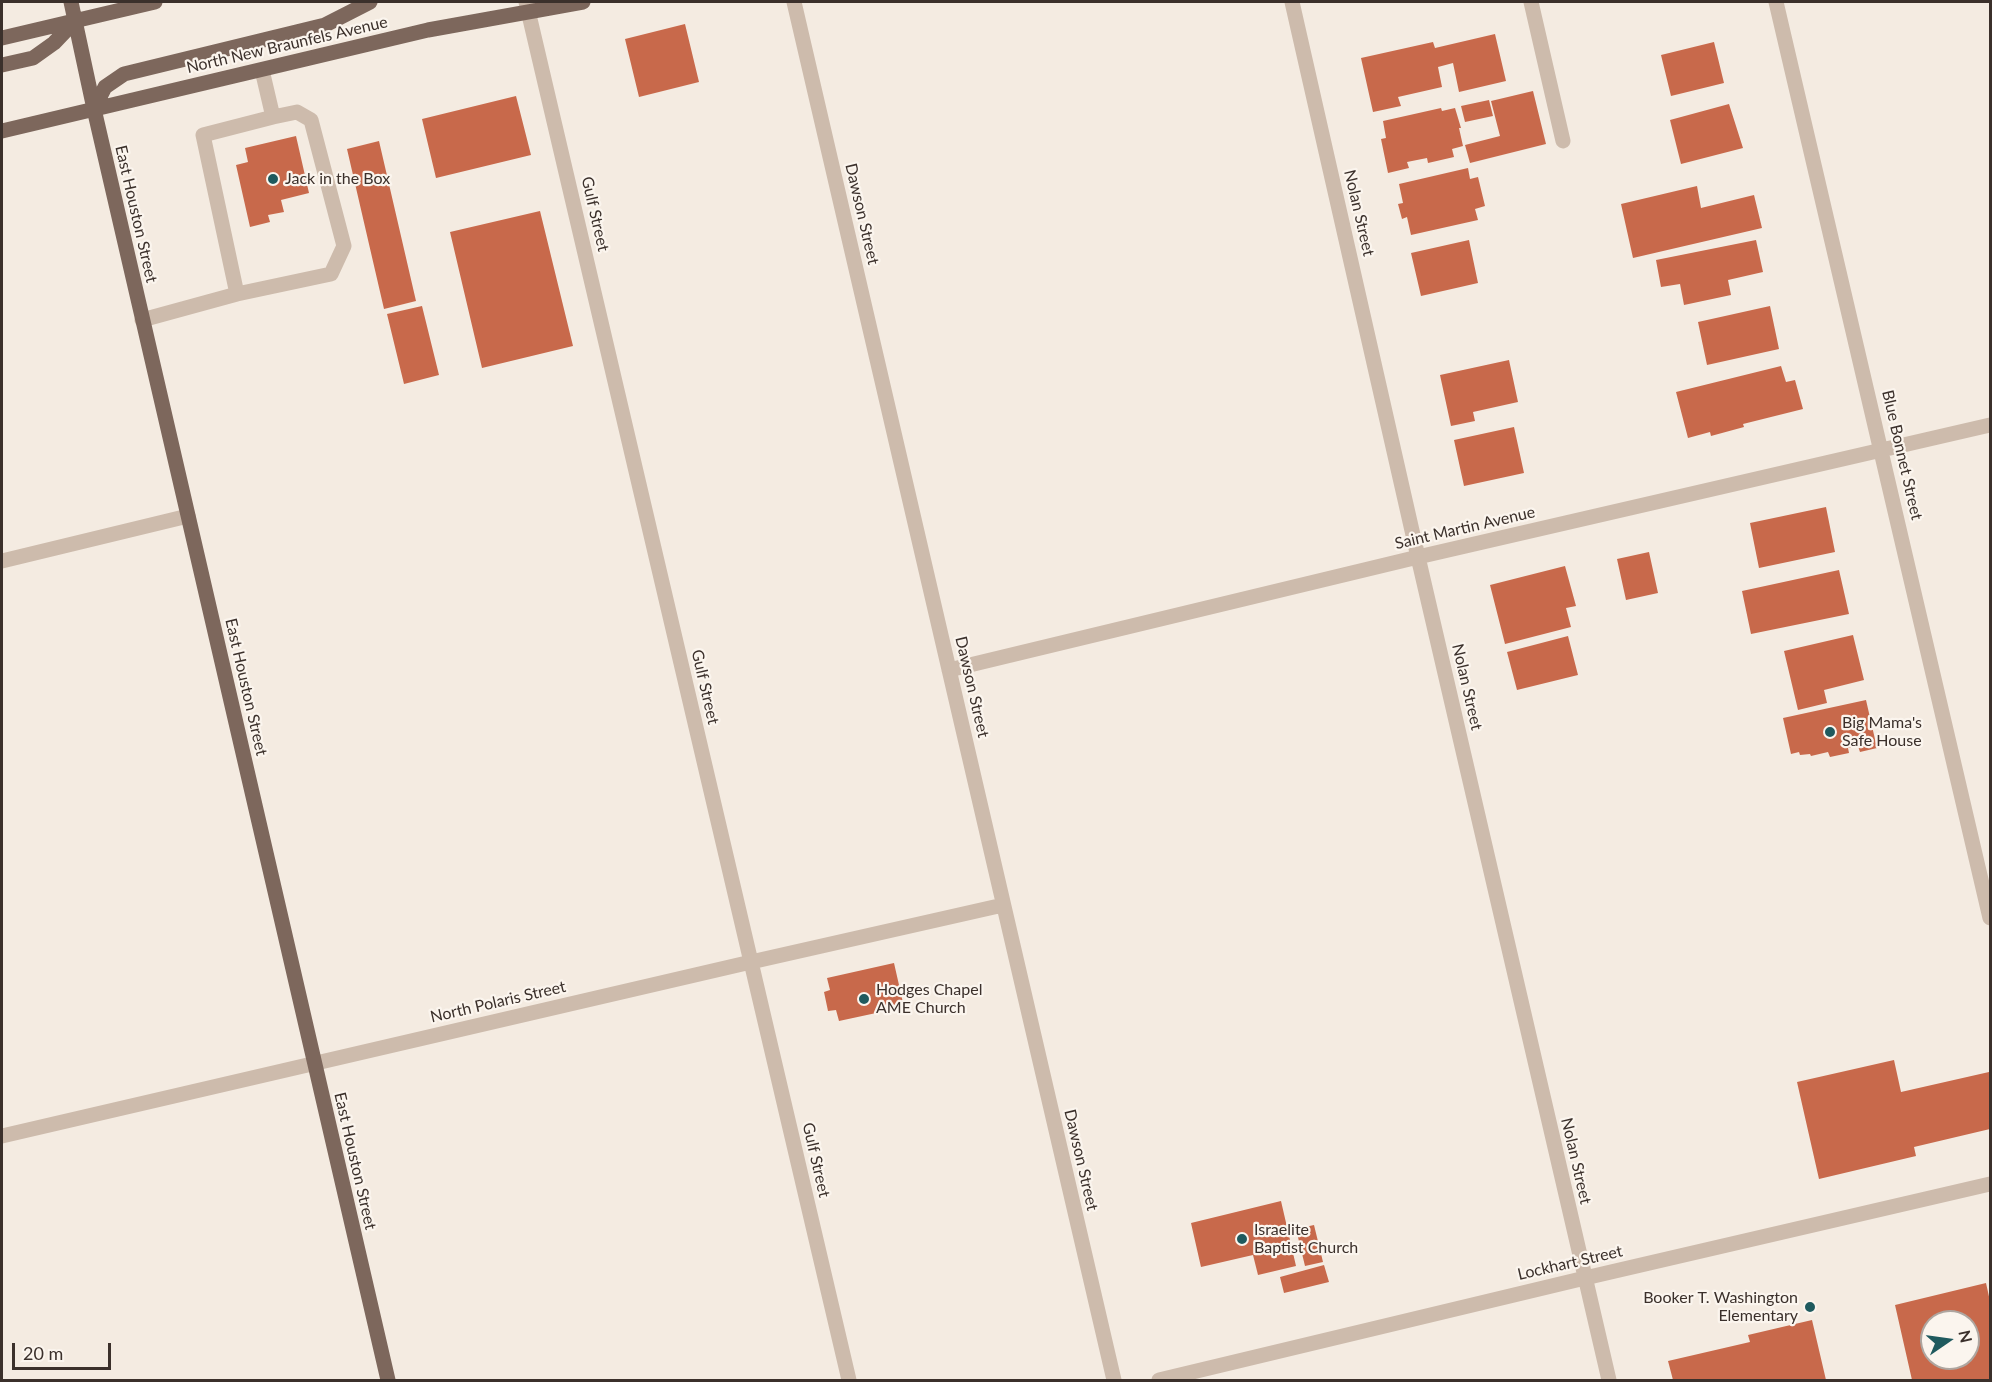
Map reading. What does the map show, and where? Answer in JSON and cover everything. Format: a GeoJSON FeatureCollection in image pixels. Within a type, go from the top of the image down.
{"type":"FeatureCollection","features":[{"type":"Feature","properties":{"kind":"main road","name":"East Houston Street"},"geometry":{"type":"LineString","coordinates":[[71,2],[142,320],[388,1380]]}},
{"type":"Feature","properties":{"kind":"main road"},"geometry":{"type":"LineString","coordinates":[[2,38],[154,2]]}},
{"type":"Feature","properties":{"kind":"main road"},"geometry":{"type":"LineString","coordinates":[[94,109],[105,87],[124,74],[325,25],[370,2]]}},
{"type":"Feature","properties":{"kind":"main road","name":"North New Braunfels Avenue"},"geometry":{"type":"LineString","coordinates":[[2,131],[528,7],[583,2]]}},
{"type":"Feature","properties":{"kind":"main road"},"geometry":{"type":"LineString","coordinates":[[2,65],[33,58],[54,43],[75,21]]}},
{"type":"Feature","properties":{"kind":"street","name":"Dawson Street"},"geometry":{"type":"LineString","coordinates":[[794,2],[1114,1380]]}},
{"type":"Feature","properties":{"kind":"street","name":"Nolan Street"},"geometry":{"type":"LineString","coordinates":[[1292,2],[1609,1380]]}},
{"type":"Feature","properties":{"kind":"street"},"geometry":{"type":"LineString","coordinates":[[1531,2],[1563,141]]}},
{"type":"Feature","properties":{"kind":"street","name":"Blue Bonnet Street"},"geometry":{"type":"LineString","coordinates":[[1776,2],[1990,918]]}},
{"type":"Feature","properties":{"kind":"street","name":"Gulf Street"},"geometry":{"type":"LineString","coordinates":[[528,7],[849,1380]]}},
{"type":"Feature","properties":{"kind":"street"},"geometry":{"type":"LineString","coordinates":[[262,70],[273,117]]}},
{"type":"Feature","properties":{"kind":"street"},"geometry":{"type":"LineString","coordinates":[[142,320],[237,294],[331,274],[344,246],[311,120],[297,111],[203,135],[237,294]]}},
{"type":"Feature","properties":{"kind":"street","name":"Saint Martin Avenue"},"geometry":{"type":"LineString","coordinates":[[949,670],[1418,557],[1990,425]]}},
{"type":"Feature","properties":{"kind":"street"},"geometry":{"type":"LineString","coordinates":[[2,561],[188,516]]}},
{"type":"Feature","properties":{"kind":"street","name":"North Polaris Street"},"geometry":{"type":"LineString","coordinates":[[2,1136],[1003,905]]}},
{"type":"Feature","properties":{"kind":"street","name":"Lockhart Street"},"geometry":{"type":"LineString","coordinates":[[1159,1380],[1990,1184]]}},
{"type":"Feature","properties":{"kind":"building"},"geometry":{"type":"Polygon","coordinates":[[[685,24],[699,82],[639,97],[625,39],[685,24]]]}},
{"type":"Feature","properties":{"kind":"building"},"geometry":{"type":"Polygon","coordinates":[[[1495,34],[1506,81],[1459,92],[1453,63],[1438,67],[1442,87],[1398,97],[1401,106],[1373,112],[1361,58],[1433,42],[1435,48],[1495,34]]]}},
{"type":"Feature","properties":{"kind":"building"},"geometry":{"type":"Polygon","coordinates":[[[1714,42],[1724,83],[1671,96],[1661,55],[1714,42]]]}},
{"type":"Feature","properties":{"kind":"building"},"geometry":{"type":"Polygon","coordinates":[[[1533,91],[1546,144],[1470,163],[1465,145],[1500,136],[1491,101],[1533,91]]]}},
{"type":"Feature","properties":{"kind":"building"},"geometry":{"type":"Polygon","coordinates":[[[516,96],[531,155],[436,178],[422,119],[516,96]]]}},
{"type":"Feature","properties":{"kind":"building"},"geometry":{"type":"Polygon","coordinates":[[[1489,100],[1493,116],[1465,122],[1461,106],[1489,100]]]}},
{"type":"Feature","properties":{"kind":"building"},"geometry":{"type":"Polygon","coordinates":[[[1729,104],[1743,148],[1681,164],[1670,120],[1729,104]]]}},
{"type":"Feature","properties":{"kind":"building"},"geometry":{"type":"Polygon","coordinates":[[[1441,108],[1442,111],[1455,108],[1463,146],[1452,149],[1454,157],[1428,163],[1427,158],[1407,162],[1409,168],[1388,173],[1381,139],[1386,138],[1383,121],[1441,108]]]}},
{"type":"Feature","properties":{"kind":"building","name":"Jack in the Box"},"geometry":{"type":"Polygon","coordinates":[[[296,136],[309,193],[281,200],[284,212],[268,215],[270,222],[250,227],[236,165],[248,162],[245,148],[296,136]]]}},
{"type":"Feature","properties":{"kind":"building"},"geometry":{"type":"Polygon","coordinates":[[[379,141],[416,301],[384,309],[347,149],[379,141]]]}},
{"type":"Feature","properties":{"kind":"building"},"geometry":{"type":"Polygon","coordinates":[[[1468,168],[1470,179],[1478,177],[1485,206],[1475,209],[1478,220],[1411,235],[1407,217],[1402,219],[1398,204],[1403,203],[1399,184],[1468,168]]]}},
{"type":"Feature","properties":{"kind":"building"},"geometry":{"type":"Polygon","coordinates":[[[1697,186],[1701,208],[1754,195],[1762,228],[1633,258],[1621,204],[1697,186]]]}},
{"type":"Feature","properties":{"kind":"building"},"geometry":{"type":"Polygon","coordinates":[[[540,211],[573,346],[482,368],[450,232],[540,211]]]}},
{"type":"Feature","properties":{"kind":"building"},"geometry":{"type":"Polygon","coordinates":[[[1469,240],[1478,283],[1421,296],[1411,253],[1469,240]]]}},
{"type":"Feature","properties":{"kind":"building"},"geometry":{"type":"Polygon","coordinates":[[[1756,240],[1763,272],[1728,280],[1731,295],[1684,305],[1680,284],[1661,287],[1656,260],[1756,240]]]}},
{"type":"Feature","properties":{"kind":"building"},"geometry":{"type":"Polygon","coordinates":[[[422,306],[439,375],[404,384],[387,314],[422,306]]]}},
{"type":"Feature","properties":{"kind":"building"},"geometry":{"type":"Polygon","coordinates":[[[1770,306],[1779,349],[1707,365],[1698,322],[1770,306]]]}},
{"type":"Feature","properties":{"kind":"building"},"geometry":{"type":"Polygon","coordinates":[[[1509,360],[1518,402],[1473,412],[1475,421],[1451,426],[1440,375],[1509,360]]]}},
{"type":"Feature","properties":{"kind":"building"},"geometry":{"type":"Polygon","coordinates":[[[1781,366],[1786,382],[1795,380],[1803,409],[1743,424],[1744,427],[1711,436],[1710,432],[1688,438],[1676,392],[1781,366]]]}},
{"type":"Feature","properties":{"kind":"building"},"geometry":{"type":"Polygon","coordinates":[[[1514,427],[1524,473],[1464,486],[1454,440],[1514,427]]]}},
{"type":"Feature","properties":{"kind":"building"},"geometry":{"type":"Polygon","coordinates":[[[1826,507],[1835,552],[1759,568],[1750,523],[1826,507]]]}},
{"type":"Feature","properties":{"kind":"building"},"geometry":{"type":"Polygon","coordinates":[[[1649,552],[1658,593],[1626,600],[1617,559],[1649,552]]]}},
{"type":"Feature","properties":{"kind":"building"},"geometry":{"type":"Polygon","coordinates":[[[1565,566],[1576,606],[1566,608],[1571,627],[1505,644],[1490,585],[1565,566]]]}},
{"type":"Feature","properties":{"kind":"building"},"geometry":{"type":"Polygon","coordinates":[[[1839,570],[1849,614],[1751,634],[1742,591],[1839,570]]]}},
{"type":"Feature","properties":{"kind":"building"},"geometry":{"type":"Polygon","coordinates":[[[1853,635],[1864,680],[1824,690],[1827,703],[1798,710],[1784,651],[1853,635]]]}},
{"type":"Feature","properties":{"kind":"building"},"geometry":{"type":"Polygon","coordinates":[[[1568,636],[1578,675],[1517,690],[1507,652],[1568,636]]]}},
{"type":"Feature","properties":{"kind":"building","name":"Big Mama's Safe House"},"geometry":{"type":"Polygon","coordinates":[[[1866,700],[1877,748],[1860,752],[1858,746],[1848,748],[1849,753],[1830,757],[1828,752],[1811,756],[1810,754],[1800,755],[1799,752],[1791,754],[1783,718],[1866,700]]]}},
{"type":"Feature","properties":{"kind":"building","name":"Hodges Chapel AME Church"},"geometry":{"type":"Polygon","coordinates":[[[894,963],[904,1007],[839,1021],[836,1010],[828,1011],[824,992],[830,990],[827,978],[894,963]]]}},
{"type":"Feature","properties":{"kind":"building"},"geometry":{"type":"Polygon","coordinates":[[[1894,1060],[1901,1092],[1989,1072],[1990,1129],[1914,1147],[1916,1156],[1819,1179],[1797,1082],[1894,1060]]]}},
{"type":"Feature","properties":{"kind":"building","name":"Israelite Baptist Church"},"geometry":{"type":"Polygon","coordinates":[[[1281,1201],[1296,1266],[1258,1275],[1253,1255],[1201,1267],[1191,1223],[1281,1201]]]}},
{"type":"Feature","properties":{"kind":"building"},"geometry":{"type":"Polygon","coordinates":[[[1314,1225],[1323,1262],[1305,1266],[1296,1229],[1314,1225]]]}},
{"type":"Feature","properties":{"kind":"building"},"geometry":{"type":"Polygon","coordinates":[[[1324,1265],[1329,1282],[1284,1293],[1280,1277],[1324,1265]]]}},
{"type":"Feature","properties":{"kind":"building"},"geometry":{"type":"Polygon","coordinates":[[[1986,1283],[1990,1301],[1990,1380],[1912,1380],[1895,1305],[1986,1283]]]}},
{"type":"Feature","properties":{"kind":"building"},"geometry":{"type":"Polygon","coordinates":[[[1812,1320],[1826,1380],[1673,1380],[1668,1361],[1750,1342],[1748,1335],[1812,1320]]]}},
{"type":"Feature","properties":{"kind":"place","name":"Jack in the Box"},"geometry":{"type":"Point","coordinates":[273,179]}},
{"type":"Feature","properties":{"kind":"place","name":"Big Mama's Safe House"},"geometry":{"type":"Point","coordinates":[1830,732]}},
{"type":"Feature","properties":{"kind":"place","name":"Hodges Chapel AME Church"},"geometry":{"type":"Point","coordinates":[864,999]}},
{"type":"Feature","properties":{"kind":"place","name":"Israelite Baptist Church"},"geometry":{"type":"Point","coordinates":[1242,1239]}},
{"type":"Feature","properties":{"kind":"place","name":"Booker T. Washington Elementary"},"geometry":{"type":"Point","coordinates":[1810,1307]}}]}
